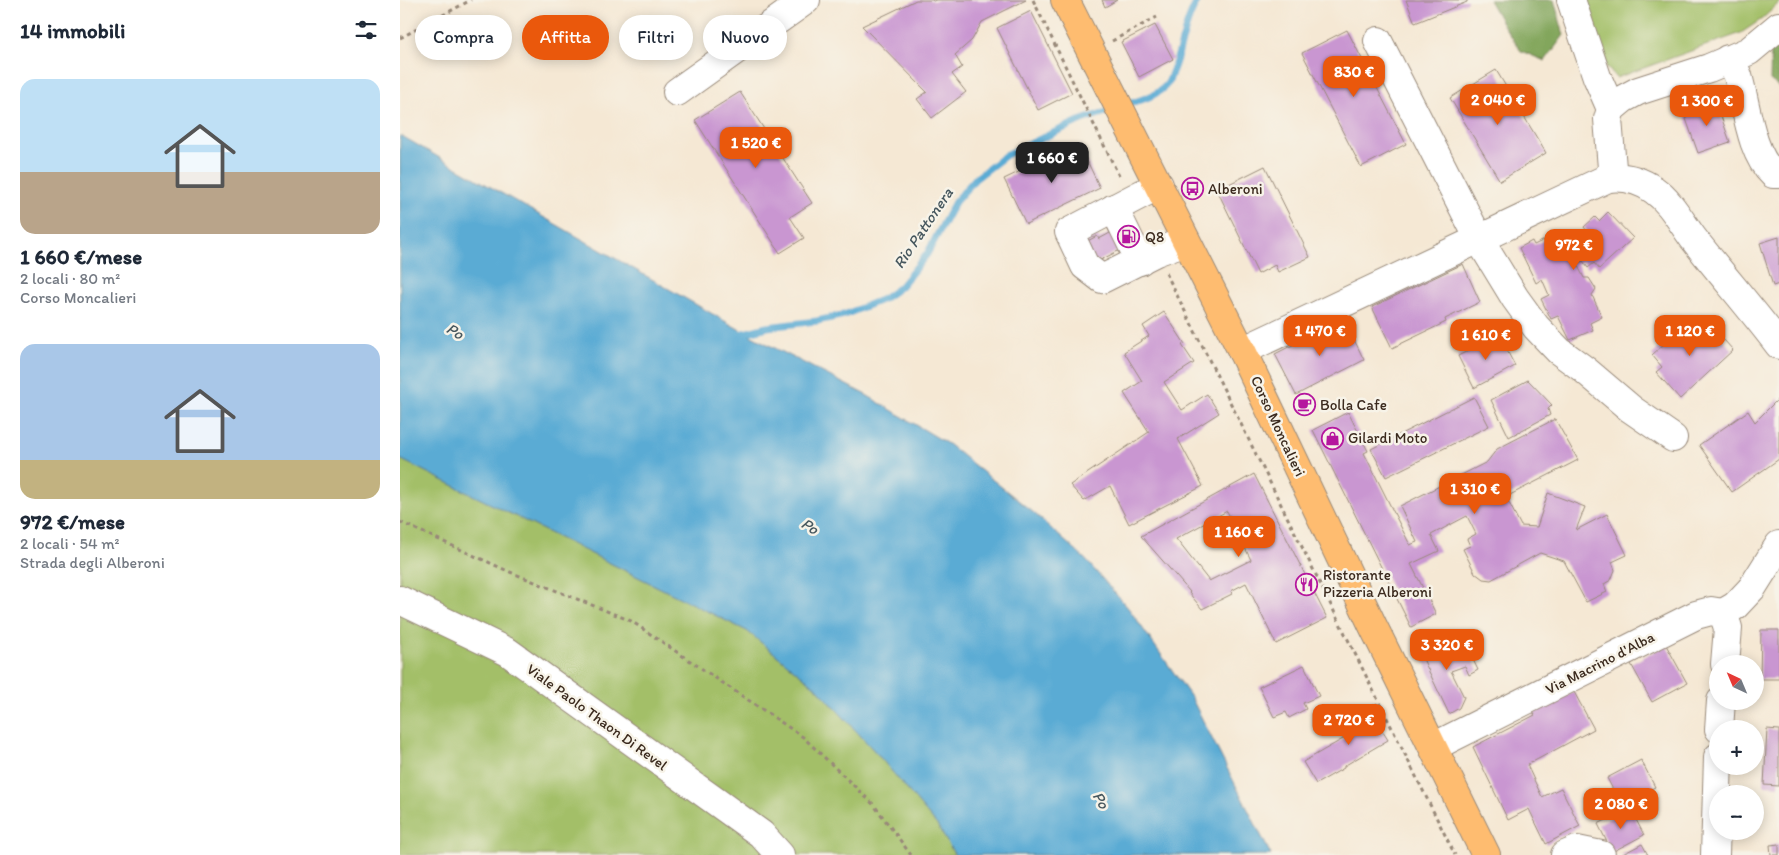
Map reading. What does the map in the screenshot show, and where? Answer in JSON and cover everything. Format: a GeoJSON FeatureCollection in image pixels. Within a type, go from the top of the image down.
{"type":"FeatureCollection","features":[{"type":"Feature","properties":{"kind":"main road","name":"Corso Moncalieri"},"geometry":{"type":"LineString","coordinates":[[1065,0],[1242,351],[1373,626],[1486,855]]}},
{"type":"Feature","properties":{"kind":"street"},"geometry":{"type":"LineString","coordinates":[[677,92],[806,0]]}},
{"type":"Feature","properties":{"kind":"street"},"geometry":{"type":"LineString","coordinates":[[1571,0],[1597,77],[1611,109]]}},
{"type":"Feature","properties":{"kind":"street"},"geometry":{"type":"LineString","coordinates":[[1608,178],[1612,168],[1608,119],[1611,109],[1623,98],[1749,51],[1779,26]]}},
{"type":"Feature","properties":{"kind":"street"},"geometry":{"type":"LineString","coordinates":[[1378,41],[1479,239],[1515,298],[1536,327],[1559,351],[1585,370],[1630,409],[1673,438]]}},
{"type":"Feature","properties":{"kind":"street"},"geometry":{"type":"LineString","coordinates":[[1718,64],[1720,72],[1726,80],[1742,136]]}},
{"type":"Feature","properties":{"kind":"street"},"geometry":{"type":"LineString","coordinates":[[1718,64],[1737,75],[1763,164],[1773,174],[1778,174]]}},
{"type":"Feature","properties":{"kind":"street"},"geometry":{"type":"LineString","coordinates":[[1242,351],[1608,178],[1622,177],[1654,190],[1666,200],[1693,238],[1779,345]]}},
{"type":"Feature","properties":{"kind":"street"},"geometry":{"type":"LineString","coordinates":[[1159,185],[1069,232],[1085,266],[1102,279],[1186,241]]}},
{"type":"Feature","properties":{"kind":"street"},"geometry":{"type":"LineString","coordinates":[[1122,204],[1148,257]]}},
{"type":"Feature","properties":{"kind":"street"},"geometry":{"type":"LineString","coordinates":[[1726,655],[1728,628],[1723,613],[1735,606],[1752,588],[1779,545]]}},
{"type":"Feature","properties":{"kind":"street","name":"Viale Paolo Thaon Di Revel"},"geometry":{"type":"LineString","coordinates":[[400,600],[508,652],[761,834],[780,855]]}},
{"type":"Feature","properties":{"kind":"street","name":"Via Macrino d'Alba"},"geometry":{"type":"LineString","coordinates":[[1433,747],[1696,615],[1711,611],[1723,613]]}},
{"type":"Feature","properties":{"kind":"street"},"geometry":{"type":"LineString","coordinates":[[1715,855],[1717,775]]}},
{"type":"Feature","properties":{"kind":"path"},"geometry":{"type":"LineString","coordinates":[[400,38],[471,0]]}},
{"type":"Feature","properties":{"kind":"path"},"geometry":{"type":"LineString","coordinates":[[1033,0],[1105,146],[1122,204]]}},
{"type":"Feature","properties":{"kind":"path"},"geometry":{"type":"LineString","coordinates":[[1119,37],[1157,17]]}},
{"type":"Feature","properties":{"kind":"path"},"geometry":{"type":"LineString","coordinates":[[1148,257],[1454,855]]}},
{"type":"Feature","properties":{"kind":"path"},"geometry":{"type":"LineString","coordinates":[[400,522],[510,572],[631,621],[803,738],[874,805],[911,855]]}},
{"type":"Feature","properties":{"kind":"green space"},"geometry":{"type":"Polygon","coordinates":[[[1489,0],[1554,0],[1564,35],[1545,61],[1521,51],[1489,0]]]}},
{"type":"Feature","properties":{"kind":"green space"},"geometry":{"type":"Polygon","coordinates":[[[1582,0],[1779,0],[1779,3],[1762,19],[1741,33],[1616,78],[1606,66],[1582,0]]]}},
{"type":"Feature","properties":{"kind":"green space"},"geometry":{"type":"Polygon","coordinates":[[[1779,42],[1779,87],[1770,80],[1771,49],[1779,42]]]}},
{"type":"Feature","properties":{"kind":"green space"},"geometry":{"type":"Polygon","coordinates":[[[400,459],[747,631],[817,688],[879,756],[937,825],[955,855],[400,855],[400,459]]]}},
{"type":"Feature","properties":{"kind":"water","name":"Po"},"geometry":{"type":"Polygon","coordinates":[[[400,135],[744,332],[868,396],[948,444],[1034,513],[1085,559],[1129,609],[1191,697],[1271,855],[955,855],[937,825],[879,756],[817,688],[747,631],[400,459],[400,135]]]}},
{"type":"Feature","properties":{"kind":"building"},"geometry":{"type":"Polygon","coordinates":[[[916,0],[1026,0],[982,22],[972,40],[955,55],[962,67],[952,74],[966,92],[932,118],[917,99],[927,92],[862,26],[916,0]]]}},
{"type":"Feature","properties":{"kind":"building"},"geometry":{"type":"Polygon","coordinates":[[[1102,0],[1117,0],[1105,7],[1102,0]]]}},
{"type":"Feature","properties":{"kind":"building"},"geometry":{"type":"Polygon","coordinates":[[[1406,0],[1467,0],[1467,2],[1415,23],[1406,0]]]}},
{"type":"Feature","properties":{"kind":"building"},"geometry":{"type":"Polygon","coordinates":[[[1031,11],[1072,93],[1038,110],[997,28],[1031,11]]]}},
{"type":"Feature","properties":{"kind":"building"},"geometry":{"type":"Polygon","coordinates":[[[1155,25],[1173,59],[1139,77],[1121,42],[1155,25]]]}},
{"type":"Feature","properties":{"kind":"building"},"geometry":{"type":"Polygon","coordinates":[[[1347,30],[1406,144],[1361,167],[1302,53],[1347,30]]]}},
{"type":"Feature","properties":{"kind":"building"},"geometry":{"type":"Polygon","coordinates":[[[1496,70],[1546,153],[1500,181],[1450,98],[1496,70]]]}},
{"type":"Feature","properties":{"kind":"building"},"geometry":{"type":"Polygon","coordinates":[[[740,92],[812,203],[790,217],[804,238],[780,253],[695,120],[740,92]]]}},
{"type":"Feature","properties":{"kind":"building"},"geometry":{"type":"Polygon","coordinates":[[[1716,102],[1730,142],[1698,153],[1684,113],[1716,102]]]}},
{"type":"Feature","properties":{"kind":"building"},"geometry":{"type":"Polygon","coordinates":[[[1080,146],[1100,188],[1026,224],[1004,179],[1065,150],[1066,152],[1080,146]]]}},
{"type":"Feature","properties":{"kind":"building"},"geometry":{"type":"Polygon","coordinates":[[[1265,166],[1310,257],[1278,272],[1275,265],[1258,274],[1217,190],[1265,166]]]}},
{"type":"Feature","properties":{"kind":"building"},"geometry":{"type":"Polygon","coordinates":[[[1608,212],[1633,238],[1599,269],[1594,263],[1588,268],[1583,261],[1577,264],[1584,278],[1589,278],[1596,289],[1592,295],[1602,317],[1590,323],[1593,330],[1570,340],[1558,316],[1551,319],[1541,299],[1549,295],[1542,279],[1536,283],[1519,248],[1532,241],[1534,245],[1563,231],[1572,251],[1580,248],[1576,242],[1587,231],[1584,227],[1595,217],[1599,221],[1608,212]]]}},
{"type":"Feature","properties":{"kind":"building"},"geometry":{"type":"Polygon","coordinates":[[[1106,225],[1141,246],[1121,257],[1118,251],[1093,264],[1082,244],[1097,236],[1099,239],[1110,233],[1106,225]]]}},
{"type":"Feature","properties":{"kind":"building"},"geometry":{"type":"Polygon","coordinates":[[[1779,237],[1779,284],[1773,286],[1760,243],[1779,237]]]}},
{"type":"Feature","properties":{"kind":"building"},"geometry":{"type":"Polygon","coordinates":[[[1463,264],[1480,302],[1445,319],[1446,322],[1392,348],[1372,307],[1463,264]]]}},
{"type":"Feature","properties":{"kind":"building"},"geometry":{"type":"Polygon","coordinates":[[[1164,312],[1185,344],[1182,345],[1194,363],[1164,382],[1182,410],[1207,394],[1219,413],[1178,439],[1203,486],[1129,524],[1110,486],[1084,501],[1070,485],[1149,432],[1124,393],[1142,381],[1124,352],[1149,336],[1143,326],[1164,312]]]}},
{"type":"Feature","properties":{"kind":"building"},"geometry":{"type":"Polygon","coordinates":[[[1694,316],[1704,328],[1698,333],[1703,339],[1714,329],[1733,350],[1680,399],[1656,372],[1662,367],[1652,355],[1694,316]]]}},
{"type":"Feature","properties":{"kind":"building"},"geometry":{"type":"Polygon","coordinates":[[[1344,319],[1364,360],[1296,395],[1275,354],[1344,319]]]}},
{"type":"Feature","properties":{"kind":"building"},"geometry":{"type":"Polygon","coordinates":[[[1499,335],[1515,366],[1474,388],[1458,356],[1499,335]]]}},
{"type":"Feature","properties":{"kind":"building"},"geometry":{"type":"Polygon","coordinates":[[[1528,380],[1552,405],[1548,409],[1550,415],[1509,437],[1491,400],[1528,380]]]}},
{"type":"Feature","properties":{"kind":"building"},"geometry":{"type":"Polygon","coordinates":[[[1474,397],[1489,426],[1386,477],[1371,449],[1474,397]]]}},
{"type":"Feature","properties":{"kind":"building"},"geometry":{"type":"Polygon","coordinates":[[[1779,398],[1779,459],[1732,492],[1699,445],[1748,411],[1755,422],[1779,398]]]}},
{"type":"Feature","properties":{"kind":"building"},"geometry":{"type":"Polygon","coordinates":[[[1348,412],[1368,451],[1364,453],[1410,545],[1417,542],[1400,506],[1487,462],[1497,449],[1555,419],[1578,460],[1506,497],[1521,526],[1537,527],[1548,493],[1585,507],[1576,530],[1607,514],[1627,555],[1612,562],[1615,570],[1611,580],[1604,584],[1607,592],[1586,602],[1564,561],[1540,553],[1491,580],[1483,579],[1475,573],[1463,549],[1470,546],[1467,539],[1476,534],[1467,516],[1431,535],[1439,551],[1411,564],[1436,614],[1411,627],[1313,430],[1348,412]]]}},
{"type":"Feature","properties":{"kind":"building"},"geometry":{"type":"Polygon","coordinates":[[[1254,474],[1327,618],[1276,644],[1246,583],[1231,591],[1232,594],[1202,609],[1190,592],[1141,536],[1254,474]],[[1227,511],[1176,539],[1209,581],[1251,560],[1227,511]]]}},
{"type":"Feature","properties":{"kind":"building"},"geometry":{"type":"Polygon","coordinates":[[[1761,630],[1779,630],[1779,679],[1764,679],[1764,655],[1760,655],[1761,630]]]}},
{"type":"Feature","properties":{"kind":"building"},"geometry":{"type":"Polygon","coordinates":[[[1463,639],[1478,670],[1469,675],[1465,666],[1451,671],[1464,697],[1459,708],[1449,714],[1416,644],[1424,640],[1437,643],[1444,659],[1458,655],[1453,644],[1463,639]]]}},
{"type":"Feature","properties":{"kind":"building"},"geometry":{"type":"Polygon","coordinates":[[[1666,645],[1687,683],[1652,702],[1631,664],[1666,645]]]}},
{"type":"Feature","properties":{"kind":"building"},"geometry":{"type":"Polygon","coordinates":[[[1304,665],[1319,696],[1303,703],[1306,709],[1289,718],[1286,712],[1274,717],[1259,687],[1304,665]]]}},
{"type":"Feature","properties":{"kind":"building"},"geometry":{"type":"Polygon","coordinates":[[[1574,692],[1594,729],[1527,765],[1542,797],[1561,788],[1580,826],[1546,844],[1529,809],[1508,820],[1473,747],[1535,715],[1533,712],[1574,692]]]}},
{"type":"Feature","properties":{"kind":"building"},"geometry":{"type":"Polygon","coordinates":[[[1377,703],[1386,720],[1378,724],[1388,740],[1316,784],[1303,762],[1362,728],[1360,725],[1356,726],[1353,721],[1356,719],[1355,716],[1377,703]]]}},
{"type":"Feature","properties":{"kind":"building"},"geometry":{"type":"Polygon","coordinates":[[[1767,729],[1779,730],[1779,786],[1764,785],[1767,729]]]}},
{"type":"Feature","properties":{"kind":"building"},"geometry":{"type":"Polygon","coordinates":[[[1641,760],[1655,787],[1621,805],[1607,778],[1641,760]]]}},
{"type":"Feature","properties":{"kind":"building"},"geometry":{"type":"Polygon","coordinates":[[[1630,808],[1644,835],[1612,852],[1598,824],[1630,808]]]}},
{"type":"Feature","properties":{"kind":"building"},"geometry":{"type":"Polygon","coordinates":[[[1642,844],[1648,855],[1621,855],[1642,844]]]}},
{"type":"Feature","properties":{"kind":"building"},"geometry":{"type":"Polygon","coordinates":[[[1779,844],[1779,855],[1771,855],[1770,845],[1779,844]]]}},
{"type":"Feature","properties":{"kind":"waterway","name":"Rio Pattonera"},"geometry":{"type":"LineString","coordinates":[[1125,105],[1153,95],[1168,83],[1187,25],[1198,0]]}},
{"type":"Feature","properties":{"kind":"waterway","name":"Rio Pattonera"},"geometry":{"type":"LineString","coordinates":[[737,335],[767,327],[817,321],[844,315],[883,299],[900,287],[927,254],[955,202],[975,179],[1006,155],[1079,121],[1115,109]]}},
{"type":"Feature","properties":{"kind":"place","name":"Alberoni"},"geometry":{"type":"Point","coordinates":[1192,189]}},
{"type":"Feature","properties":{"kind":"place","name":"Q8"},"geometry":{"type":"Point","coordinates":[1129,237]}},
{"type":"Feature","properties":{"kind":"place","name":"Bolla Cafe"},"geometry":{"type":"Point","coordinates":[1304,405]}},
{"type":"Feature","properties":{"kind":"place","name":"Gilardi Moto"},"geometry":{"type":"Point","coordinates":[1332,438]}},
{"type":"Feature","properties":{"kind":"place","name":"Ristorante Pizzeria Alberoni"},"geometry":{"type":"Point","coordinates":[1307,584]}}]}
